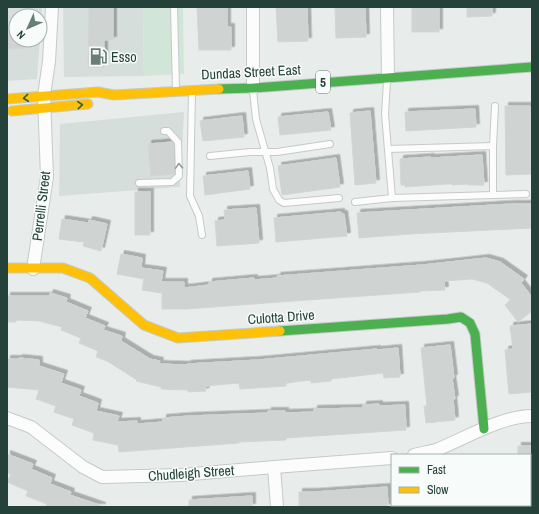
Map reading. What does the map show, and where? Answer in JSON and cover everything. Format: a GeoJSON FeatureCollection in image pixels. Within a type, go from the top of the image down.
{"type":"FeatureCollection","features":[{"type":"Feature","properties":{"kind":"main road","name":"Dundas Street East"},"geometry":{"type":"LineString","coordinates":[[7,99],[98,92],[114,95],[253,88],[532,67]]}},
{"type":"Feature","properties":{"kind":"main road","name":"Dundas Street East"},"geometry":{"type":"LineString","coordinates":[[7,112],[99,103],[114,95]]}},
{"type":"Feature","properties":{"kind":"main road","name":"Culotta Drive"},"geometry":{"type":"LineString","coordinates":[[7,268],[63,268],[90,278],[144,325],[178,338],[461,317],[470,323],[476,334],[484,429]]}},
{"type":"Feature","properties":{"kind":"street","name":"Perrelli Street"},"geometry":{"type":"LineString","coordinates":[[33,269],[47,177],[44,96],[49,60],[52,7]]}},
{"type":"Feature","properties":{"kind":"street"},"geometry":{"type":"LineString","coordinates":[[253,7],[253,88]]}},
{"type":"Feature","properties":{"kind":"street"},"geometry":{"type":"LineString","coordinates":[[387,7],[388,77]]}},
{"type":"Feature","properties":{"kind":"street"},"geometry":{"type":"LineString","coordinates":[[418,454],[434,450],[484,429],[521,416],[532,416]]}},
{"type":"Feature","properties":{"kind":"street","name":"Chudleigh Street"},"geometry":{"type":"LineString","coordinates":[[7,418],[31,427],[83,468],[102,477],[181,475],[391,458]]}},
{"type":"Feature","properties":{"kind":"street"},"geometry":{"type":"LineString","coordinates":[[274,467],[277,507]]}},
{"type":"Feature","properties":{"kind":"lane"},"geometry":{"type":"LineString","coordinates":[[174,7],[176,91]]}},
{"type":"Feature","properties":{"kind":"lane"},"geometry":{"type":"LineString","coordinates":[[388,77],[385,114],[392,198]]}},
{"type":"Feature","properties":{"kind":"lane"},"geometry":{"type":"LineString","coordinates":[[253,88],[256,119],[266,152],[273,189],[279,200],[284,202],[339,198]]}},
{"type":"Feature","properties":{"kind":"lane"},"geometry":{"type":"LineString","coordinates":[[192,90],[190,196],[199,216],[202,235]]}},
{"type":"Feature","properties":{"kind":"lane"},"geometry":{"type":"LineString","coordinates":[[493,195],[495,106]]}},
{"type":"Feature","properties":{"kind":"lane"},"geometry":{"type":"LineString","coordinates":[[139,183],[172,182],[179,176],[178,142],[168,131],[164,131]]}},
{"type":"Feature","properties":{"kind":"lane"},"geometry":{"type":"LineString","coordinates":[[210,156],[250,152],[278,152],[330,144]]}},
{"type":"Feature","properties":{"kind":"lane"},"geometry":{"type":"LineString","coordinates":[[388,149],[493,146]]}},
{"type":"Feature","properties":{"kind":"lane"},"geometry":{"type":"LineString","coordinates":[[355,202],[392,198],[526,194]]}},
{"type":"Feature","properties":{"kind":"shaded area"},"geometry":{"type":"Polygon","coordinates":[[[7,7],[42,7],[8,8],[8,48],[39,48],[37,79],[7,81],[7,7]]]}},
{"type":"Feature","properties":{"kind":"shaded area"},"geometry":{"type":"Polygon","coordinates":[[[63,7],[143,7],[144,76],[64,77],[63,7]]]}},
{"type":"Feature","properties":{"kind":"shaded area"},"geometry":{"type":"Polygon","coordinates":[[[184,112],[180,187],[59,196],[60,124],[184,112]]]}},
{"type":"Feature","properties":{"kind":"green space"},"geometry":{"type":"Polygon","coordinates":[[[143,7],[183,7],[184,74],[144,76],[143,7]]]}},
{"type":"Feature","properties":{"kind":"building"},"geometry":{"type":"Polygon","coordinates":[[[89,7],[113,7],[113,40],[104,40],[104,67],[88,67],[89,7]]]}},
{"type":"Feature","properties":{"kind":"building"},"geometry":{"type":"Polygon","coordinates":[[[197,7],[227,7],[227,27],[231,27],[231,50],[199,50],[197,7]]]}},
{"type":"Feature","properties":{"kind":"building"},"geometry":{"type":"Polygon","coordinates":[[[276,7],[307,7],[308,41],[278,42],[276,7]]]}},
{"type":"Feature","properties":{"kind":"building"},"geometry":{"type":"Polygon","coordinates":[[[335,7],[365,7],[366,37],[336,38],[335,7]]]}},
{"type":"Feature","properties":{"kind":"building"},"geometry":{"type":"Polygon","coordinates":[[[412,7],[439,7],[439,32],[412,32],[412,7]]]}},
{"type":"Feature","properties":{"kind":"building"},"geometry":{"type":"Polygon","coordinates":[[[467,7],[492,7],[492,16],[467,17],[467,7]]]}},
{"type":"Feature","properties":{"kind":"building"},"geometry":{"type":"Polygon","coordinates":[[[7,35],[8,48],[24,48],[7,49],[7,35]]]}},
{"type":"Feature","properties":{"kind":"building"},"geometry":{"type":"Polygon","coordinates":[[[505,106],[530,106],[531,174],[506,175],[505,106]]]}},
{"type":"Feature","properties":{"kind":"building"},"geometry":{"type":"Polygon","coordinates":[[[475,109],[476,127],[406,131],[405,112],[475,109]]]}},
{"type":"Feature","properties":{"kind":"building"},"geometry":{"type":"Polygon","coordinates":[[[370,111],[376,183],[355,185],[350,113],[370,111]]]}},
{"type":"Feature","properties":{"kind":"building"},"geometry":{"type":"Polygon","coordinates":[[[328,112],[331,130],[280,135],[278,117],[328,112]]]}},
{"type":"Feature","properties":{"kind":"building"},"geometry":{"type":"Polygon","coordinates":[[[242,116],[244,137],[203,141],[200,121],[242,116]]]}},
{"type":"Feature","properties":{"kind":"building"},"geometry":{"type":"Polygon","coordinates":[[[172,142],[174,144],[174,174],[151,176],[148,144],[172,142]]]}},
{"type":"Feature","properties":{"kind":"building"},"geometry":{"type":"Polygon","coordinates":[[[482,155],[484,185],[447,184],[405,187],[405,185],[401,185],[400,159],[482,155]]]}},
{"type":"Feature","properties":{"kind":"building"},"geometry":{"type":"Polygon","coordinates":[[[336,158],[340,187],[282,195],[278,166],[336,158]]]}},
{"type":"Feature","properties":{"kind":"building"},"geometry":{"type":"Polygon","coordinates":[[[248,171],[250,189],[205,195],[203,176],[248,171]]]}},
{"type":"Feature","properties":{"kind":"building"},"geometry":{"type":"Polygon","coordinates":[[[135,192],[150,192],[150,235],[135,235],[135,192]]]}},
{"type":"Feature","properties":{"kind":"building"},"geometry":{"type":"Polygon","coordinates":[[[532,204],[532,228],[359,238],[357,213],[532,204]]]}},
{"type":"Feature","properties":{"kind":"building"},"geometry":{"type":"Polygon","coordinates":[[[256,208],[259,243],[217,246],[215,221],[225,220],[224,210],[256,208]]]}},
{"type":"Feature","properties":{"kind":"building"},"geometry":{"type":"Polygon","coordinates":[[[341,212],[341,214],[344,214],[347,236],[276,242],[274,218],[341,212]]]}},
{"type":"Feature","properties":{"kind":"building"},"geometry":{"type":"Polygon","coordinates":[[[62,219],[88,223],[89,220],[107,224],[101,251],[83,246],[84,242],[59,239],[62,219]]]}},
{"type":"Feature","properties":{"kind":"building"},"geometry":{"type":"Polygon","coordinates":[[[121,254],[142,258],[141,268],[163,271],[161,282],[184,282],[184,288],[209,285],[209,282],[254,278],[254,280],[278,278],[277,276],[422,265],[486,258],[500,262],[524,279],[521,283],[532,297],[532,311],[518,322],[505,305],[511,300],[487,283],[472,279],[444,281],[445,290],[187,309],[162,309],[162,293],[142,290],[144,279],[117,274],[121,254]]]}},
{"type":"Feature","properties":{"kind":"building"},"geometry":{"type":"Polygon","coordinates":[[[50,293],[67,298],[66,302],[88,311],[85,318],[105,326],[103,330],[122,336],[121,341],[150,359],[160,361],[159,364],[187,365],[398,348],[400,377],[384,378],[383,373],[331,379],[331,381],[311,383],[311,380],[286,383],[286,386],[240,389],[239,383],[205,386],[206,391],[188,392],[188,390],[161,389],[161,387],[136,381],[137,380],[107,361],[96,357],[98,351],[79,343],[81,338],[61,330],[62,327],[39,321],[16,320],[16,322],[7,322],[7,296],[49,296],[50,293]]]}},
{"type":"Feature","properties":{"kind":"building"},"geometry":{"type":"Polygon","coordinates":[[[532,324],[532,345],[530,345],[532,392],[509,394],[505,350],[513,349],[510,326],[532,324]]]}},
{"type":"Feature","properties":{"kind":"building"},"geometry":{"type":"Polygon","coordinates":[[[450,345],[454,378],[452,378],[455,399],[453,399],[455,420],[426,423],[424,406],[427,406],[421,348],[450,345]]]}},
{"type":"Feature","properties":{"kind":"building"},"geometry":{"type":"Polygon","coordinates":[[[19,358],[39,360],[39,366],[64,374],[61,383],[81,390],[79,396],[98,403],[96,411],[119,416],[117,422],[137,421],[137,424],[163,422],[163,418],[268,413],[268,411],[285,411],[285,413],[314,412],[314,409],[363,408],[363,405],[379,404],[379,406],[405,405],[406,430],[119,452],[118,445],[93,440],[94,433],[72,425],[74,419],[54,412],[56,406],[36,399],[39,390],[7,387],[7,359],[19,358]]]}},
{"type":"Feature","properties":{"kind":"building"},"geometry":{"type":"Polygon","coordinates":[[[518,446],[532,446],[532,455],[518,454],[518,446]]]}},
{"type":"Feature","properties":{"kind":"building"},"geometry":{"type":"Polygon","coordinates":[[[7,454],[33,464],[31,469],[52,478],[50,484],[71,492],[70,495],[102,507],[46,507],[47,504],[26,496],[28,491],[7,482],[11,474],[7,473],[7,454]]]}},
{"type":"Feature","properties":{"kind":"building"},"geometry":{"type":"Polygon","coordinates":[[[387,487],[388,507],[299,507],[299,492],[387,487]]]}},
{"type":"Feature","properties":{"kind":"building"},"geometry":{"type":"Polygon","coordinates":[[[252,496],[252,507],[189,507],[189,500],[252,496]]]}},
{"type":"Feature","properties":{"kind":"traffic: fast"},"geometry":{"type":"LineString","coordinates":[[219,89],[253,88],[532,67]]}},
{"type":"Feature","properties":{"kind":"traffic: fast"},"geometry":{"type":"LineString","coordinates":[[280,331],[461,317],[470,323],[475,334],[484,429]]}},
{"type":"Feature","properties":{"kind":"traffic: slow"},"geometry":{"type":"LineString","coordinates":[[7,99],[98,92],[114,95],[219,89]]}},
{"type":"Feature","properties":{"kind":"traffic: slow"},"geometry":{"type":"LineString","coordinates":[[12,111],[88,104]]}},
{"type":"Feature","properties":{"kind":"traffic: slow"},"geometry":{"type":"LineString","coordinates":[[7,268],[63,268],[90,278],[144,325],[178,338],[280,331]]}},
{"type":"Feature","properties":{"kind":"place","name":"Esso"},"geometry":{"type":"Point","coordinates":[98,57]}}]}
